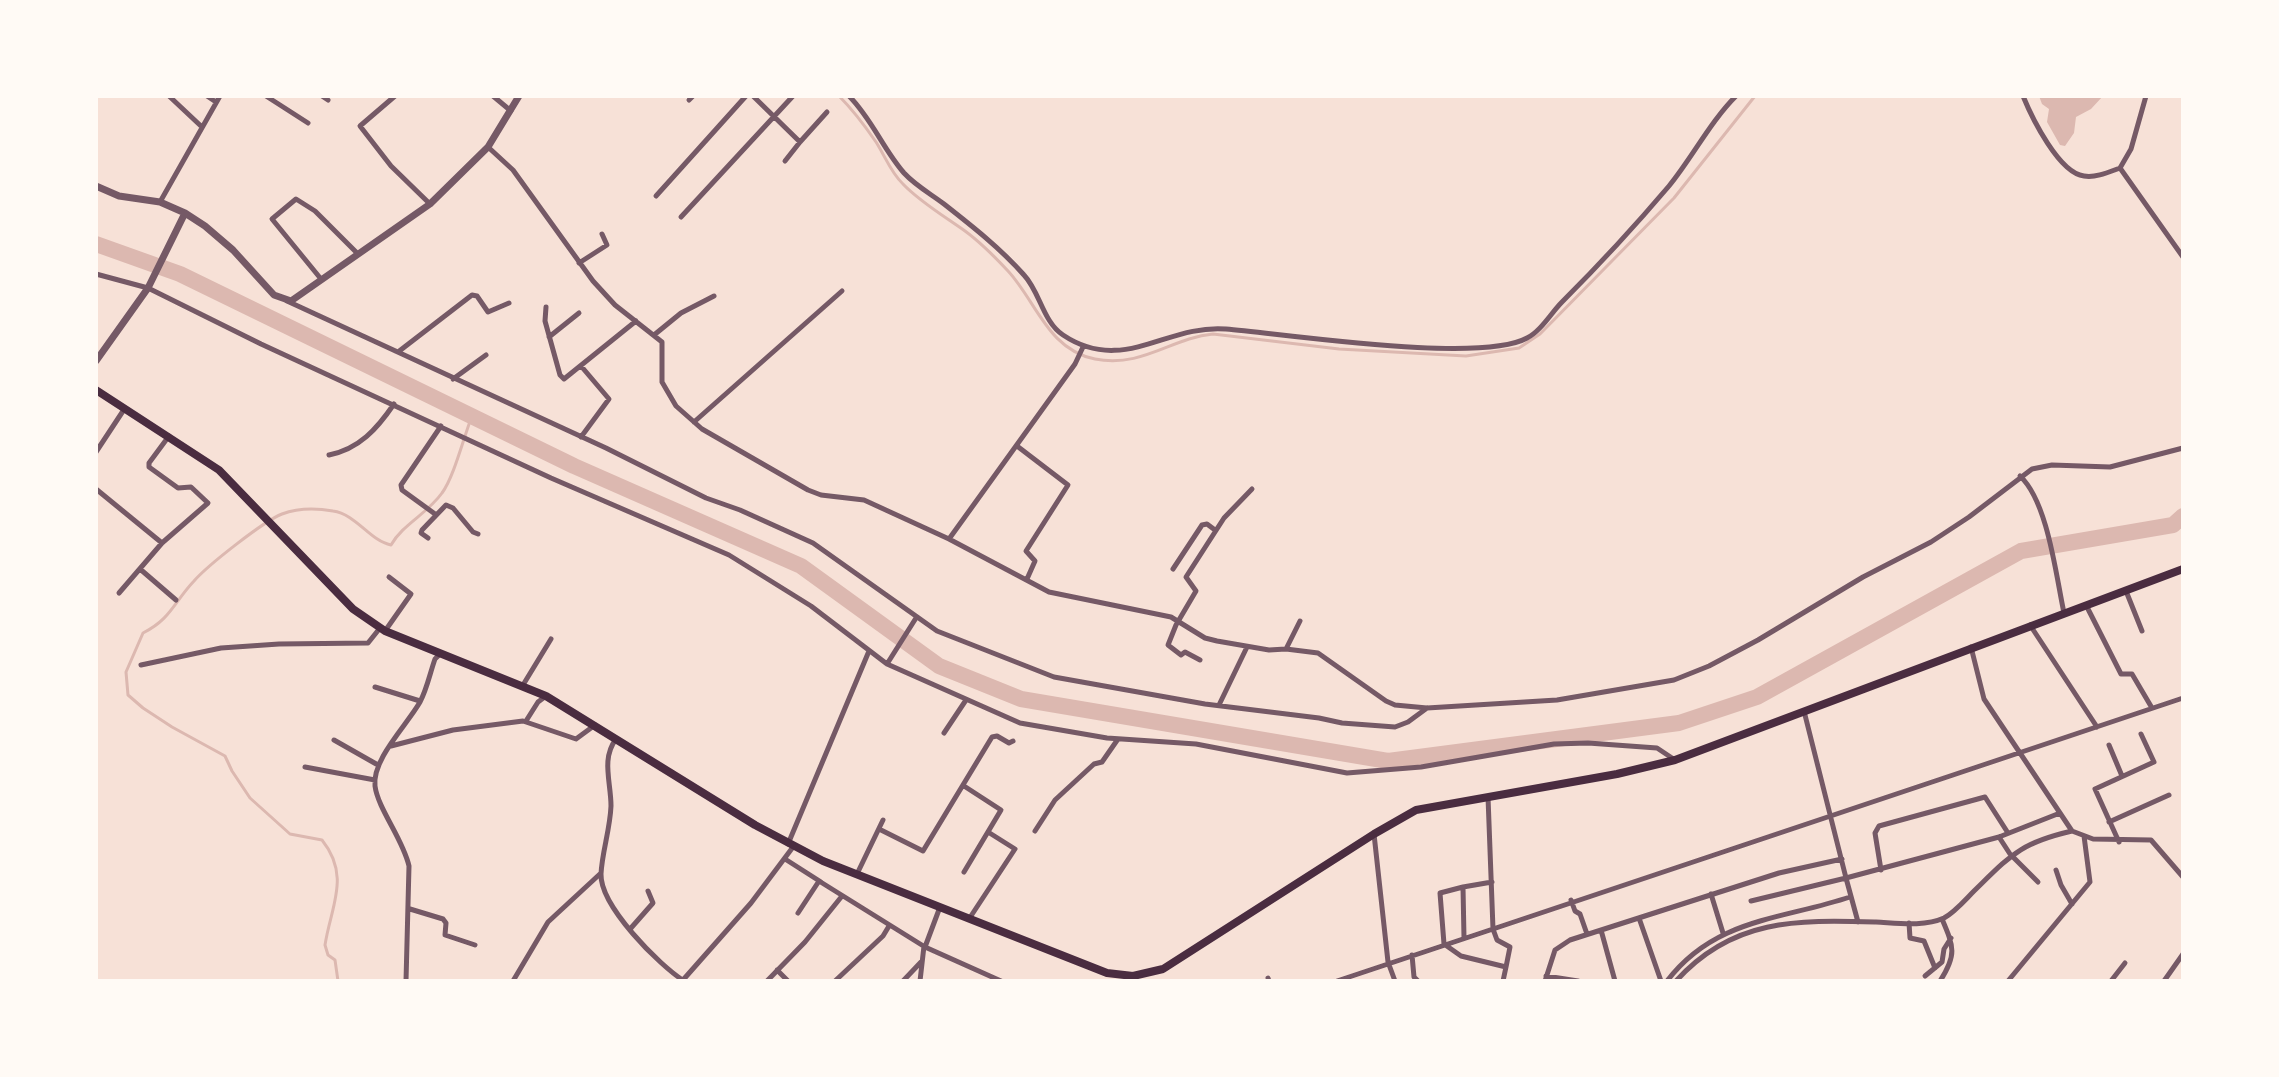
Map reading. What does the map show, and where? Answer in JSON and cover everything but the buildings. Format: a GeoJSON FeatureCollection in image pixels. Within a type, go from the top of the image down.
{"type":"FeatureCollection","features":[{"type":"Feature","properties":{"kind":"main road"},"geometry":{"type":"LineString","coordinates":[[96,390],[219,470],[352,609],[383,629],[546,696],[790,846],[1069,960],[1123,979],[1162,969],[1374,834],[1416,810],[1617,774],[1675,760],[2183,569]]}},
{"type":"Feature","properties":{"kind":"street"},"geometry":{"type":"LineString","coordinates":[[169,96],[202,127]]}},
{"type":"Feature","properties":{"kind":"street"},"geometry":{"type":"LineString","coordinates":[[207,96],[216,102]]}},
{"type":"Feature","properties":{"kind":"street"},"geometry":{"type":"LineString","coordinates":[[160,202],[220,96]]}},
{"type":"Feature","properties":{"kind":"street"},"geometry":{"type":"LineString","coordinates":[[266,96],[309,123]]}},
{"type":"Feature","properties":{"kind":"street"},"geometry":{"type":"LineString","coordinates":[[395,96],[360,126],[391,166],[430,204]]}},
{"type":"Feature","properties":{"kind":"street"},"geometry":{"type":"LineString","coordinates":[[493,96],[511,111]]}},
{"type":"Feature","properties":{"kind":"street"},"geometry":{"type":"LineString","coordinates":[[286,301],[294,299],[430,204],[488,147],[519,96]]}},
{"type":"Feature","properties":{"kind":"street"},"geometry":{"type":"LineString","coordinates":[[656,196],[746,96]]}},
{"type":"Feature","properties":{"kind":"street"},"geometry":{"type":"LineString","coordinates":[[753,96],[800,142]]}},
{"type":"Feature","properties":{"kind":"street"},"geometry":{"type":"LineString","coordinates":[[681,217],[793,96]]}},
{"type":"Feature","properties":{"kind":"street"},"geometry":{"type":"LineString","coordinates":[[849,96],[866,115],[903,172],[1012,261],[1030,282],[1047,315],[1060,333],[1083,348],[1105,352],[1141,346],[1187,332],[1222,328],[1341,341],[1433,347],[1493,346],[1529,338],[1668,186],[1736,96]]}},
{"type":"Feature","properties":{"kind":"street"},"geometry":{"type":"LineString","coordinates":[[2023,96],[2047,140],[2068,169],[2076,175],[2092,177],[2120,168],[2131,148],[2146,96]]}},
{"type":"Feature","properties":{"kind":"street"},"geometry":{"type":"LineString","coordinates":[[784,161],[827,112]]}},
{"type":"Feature","properties":{"kind":"street"},"geometry":{"type":"LineString","coordinates":[[488,147],[513,170],[579,263],[615,304],[662,342],[662,382],[667,394],[694,422],[737,451],[808,490],[821,495],[864,501],[949,539],[1049,592],[1179,620],[1205,638],[1247,647],[1318,653],[1395,705],[1427,708],[1557,700],[1674,680],[1709,666],[1758,640],[1863,577],[1931,542],[2031,469],[2052,465],[2110,467],[2183,448]]}},
{"type":"Feature","properties":{"kind":"street"},"geometry":{"type":"LineString","coordinates":[[2120,168],[2183,257]]}},
{"type":"Feature","properties":{"kind":"street"},"geometry":{"type":"LineString","coordinates":[[96,186],[119,196],[160,202],[184,213],[205,226],[233,250],[266,288],[286,301],[581,437],[706,498],[740,510],[813,543],[915,619],[937,631],[1054,677],[1342,723],[1395,727],[1408,722],[1427,708]]}},
{"type":"Feature","properties":{"kind":"street"},"geometry":{"type":"LineString","coordinates":[[321,279],[272,219],[296,200],[315,211],[358,254]]}},
{"type":"Feature","properties":{"kind":"street"},"geometry":{"type":"LineString","coordinates":[[96,361],[153,280],[184,213]]}},
{"type":"Feature","properties":{"kind":"street"},"geometry":{"type":"LineString","coordinates":[[579,263],[607,245],[602,234]]}},
{"type":"Feature","properties":{"kind":"street"},"geometry":{"type":"LineString","coordinates":[[96,274],[148,288],[261,344],[743,562],[810,606],[869,651],[966,700],[1020,723],[1118,739],[1196,744],[1347,773],[1420,767],[1554,744],[1588,743],[1657,748],[1675,760]]}},
{"type":"Feature","properties":{"kind":"street"},"geometry":{"type":"LineString","coordinates":[[694,422],[842,291]]}},
{"type":"Feature","properties":{"kind":"street"},"geometry":{"type":"LineString","coordinates":[[398,352],[472,295],[477,296],[488,312],[509,303]]}},
{"type":"Feature","properties":{"kind":"street"},"geometry":{"type":"LineString","coordinates":[[654,335],[681,313],[714,297]]}},
{"type":"Feature","properties":{"kind":"street"},"geometry":{"type":"LineString","coordinates":[[546,307],[544,315],[549,337],[562,378],[565,379],[636,321]]}},
{"type":"Feature","properties":{"kind":"street"},"geometry":{"type":"LineString","coordinates":[[549,337],[579,313]]}},
{"type":"Feature","properties":{"kind":"street"},"geometry":{"type":"LineString","coordinates":[[949,539],[1017,446],[1083,348]]}},
{"type":"Feature","properties":{"kind":"street"},"geometry":{"type":"LineString","coordinates":[[453,378],[486,355]]}},
{"type":"Feature","properties":{"kind":"street"},"geometry":{"type":"LineString","coordinates":[[581,366],[609,399],[581,437]]}},
{"type":"Feature","properties":{"kind":"street"},"geometry":{"type":"LineString","coordinates":[[329,455],[348,449],[368,437],[394,404]]}},
{"type":"Feature","properties":{"kind":"street"},"geometry":{"type":"LineString","coordinates":[[96,452],[125,408]]}},
{"type":"Feature","properties":{"kind":"street"},"geometry":{"type":"LineString","coordinates":[[434,513],[402,490],[401,485],[441,426]]}},
{"type":"Feature","properties":{"kind":"street"},"geometry":{"type":"LineString","coordinates":[[119,593],[162,543],[208,503],[191,487],[178,488],[149,467],[149,463],[169,436]]}},
{"type":"Feature","properties":{"kind":"street"},"geometry":{"type":"LineString","coordinates":[[1017,446],[1068,485],[1026,551],[1035,561],[1027,579]]}},
{"type":"Feature","properties":{"kind":"street"},"geometry":{"type":"LineString","coordinates":[[2020,476],[2028,484],[2047,530],[2064,613]]}},
{"type":"Feature","properties":{"kind":"street"},"geometry":{"type":"LineString","coordinates":[[96,489],[162,543]]}},
{"type":"Feature","properties":{"kind":"street"},"geometry":{"type":"LineString","coordinates":[[1200,660],[1185,652],[1181,655],[1168,645],[1179,620],[1197,591],[1187,580],[1187,574],[1215,530],[1252,489]]}},
{"type":"Feature","properties":{"kind":"street"},"geometry":{"type":"LineString","coordinates":[[428,538],[421,533],[422,530],[443,505],[453,508],[473,532],[478,534]]}},
{"type":"Feature","properties":{"kind":"street"},"geometry":{"type":"LineString","coordinates":[[1173,569],[1202,525],[1207,524],[1215,530]]}},
{"type":"Feature","properties":{"kind":"street"},"geometry":{"type":"LineString","coordinates":[[140,569],[176,600]]}},
{"type":"Feature","properties":{"kind":"street"},"geometry":{"type":"LineString","coordinates":[[141,665],[221,648],[279,644],[368,643],[383,629],[411,594],[389,577]]}},
{"type":"Feature","properties":{"kind":"street"},"geometry":{"type":"LineString","coordinates":[[2126,591],[2142,631]]}},
{"type":"Feature","properties":{"kind":"street"},"geometry":{"type":"LineString","coordinates":[[2086,605],[2121,674],[2132,674],[2152,708]]}},
{"type":"Feature","properties":{"kind":"street"},"geometry":{"type":"LineString","coordinates":[[888,662],[915,619]]}},
{"type":"Feature","properties":{"kind":"street"},"geometry":{"type":"LineString","coordinates":[[1286,649],[1300,621]]}},
{"type":"Feature","properties":{"kind":"street"},"geometry":{"type":"LineString","coordinates":[[2030,625],[2097,727]]}},
{"type":"Feature","properties":{"kind":"street"},"geometry":{"type":"LineString","coordinates":[[523,686],[551,639]]}},
{"type":"Feature","properties":{"kind":"street"},"geometry":{"type":"LineString","coordinates":[[1219,705],[1247,647]]}},
{"type":"Feature","properties":{"kind":"street"},"geometry":{"type":"LineString","coordinates":[[1971,647],[1984,699],[2072,831],[2084,837],[2119,842],[2151,840],[2183,877]]}},
{"type":"Feature","properties":{"kind":"street"},"geometry":{"type":"LineString","coordinates":[[616,739],[610,747],[608,759],[611,806],[608,840],[601,873],[602,884],[609,902],[659,963],[684,981],[751,903],[778,868],[782,858],[785,859],[869,651]]}},
{"type":"Feature","properties":{"kind":"street"},"geometry":{"type":"LineString","coordinates":[[406,981],[411,882],[406,851],[379,800],[375,780],[378,765],[420,701],[435,659],[440,654]]}},
{"type":"Feature","properties":{"kind":"street"},"geometry":{"type":"LineString","coordinates":[[375,687],[420,701]]}},
{"type":"Feature","properties":{"kind":"street"},"geometry":{"type":"LineString","coordinates":[[526,721],[538,702],[546,696]]}},
{"type":"Feature","properties":{"kind":"street"},"geometry":{"type":"LineString","coordinates":[[1337,981],[2183,698]]}},
{"type":"Feature","properties":{"kind":"street"},"geometry":{"type":"LineString","coordinates":[[944,733],[966,700]]}},
{"type":"Feature","properties":{"kind":"street"},"geometry":{"type":"LineString","coordinates":[[1804,711],[1833,816],[1850,897],[1858,922]]}},
{"type":"Feature","properties":{"kind":"street"},"geometry":{"type":"LineString","coordinates":[[391,746],[461,729],[526,721],[573,740],[581,738],[585,730],[595,725]]}},
{"type":"Feature","properties":{"kind":"street"},"geometry":{"type":"LineString","coordinates":[[2119,842],[2095,789],[2154,762],[2141,734]]}},
{"type":"Feature","properties":{"kind":"street"},"geometry":{"type":"LineString","coordinates":[[879,829],[923,851],[993,736],[1010,743],[1013,741]]}},
{"type":"Feature","properties":{"kind":"street"},"geometry":{"type":"LineString","coordinates":[[1035,831],[1055,800],[1094,764],[1102,762],[1118,739]]}},
{"type":"Feature","properties":{"kind":"street"},"geometry":{"type":"LineString","coordinates":[[334,741],[378,765]]}},
{"type":"Feature","properties":{"kind":"street"},"geometry":{"type":"LineString","coordinates":[[2109,745],[2122,777]]}},
{"type":"Feature","properties":{"kind":"street"},"geometry":{"type":"LineString","coordinates":[[305,767],[375,780]]}},
{"type":"Feature","properties":{"kind":"street"},"geometry":{"type":"LineString","coordinates":[[964,786],[1001,810],[964,872]]}},
{"type":"Feature","properties":{"kind":"street"},"geometry":{"type":"LineString","coordinates":[[2109,822],[2169,795]]}},
{"type":"Feature","properties":{"kind":"street"},"geometry":{"type":"LineString","coordinates":[[1488,797],[1493,929],[1497,940],[1510,947],[1503,981]]}},
{"type":"Feature","properties":{"kind":"street"},"geometry":{"type":"LineString","coordinates":[[1881,870],[1875,832],[1879,826],[1985,797],[2008,833]]}},
{"type":"Feature","properties":{"kind":"street"},"geometry":{"type":"LineString","coordinates":[[1751,902],[1881,870],[1999,837],[2060,813]]}},
{"type":"Feature","properties":{"kind":"street"},"geometry":{"type":"LineString","coordinates":[[857,874],[884,820]]}},
{"type":"Feature","properties":{"kind":"street"},"geometry":{"type":"LineString","coordinates":[[1676,981],[1708,950],[1744,933],[1799,921],[1909,923],[1942,919],[1958,907],[2010,854],[2050,836],[2072,831]]}},
{"type":"Feature","properties":{"kind":"street"},"geometry":{"type":"LineString","coordinates":[[969,919],[1015,849],[988,832]]}},
{"type":"Feature","properties":{"kind":"street"},"geometry":{"type":"LineString","coordinates":[[1374,834],[1388,963],[1395,981]]}},
{"type":"Feature","properties":{"kind":"street"},"geometry":{"type":"LineString","coordinates":[[1999,837],[2010,854],[2038,882]]}},
{"type":"Feature","properties":{"kind":"street"},"geometry":{"type":"LineString","coordinates":[[2008,981],[2091,878],[2084,837]]}},
{"type":"Feature","properties":{"kind":"street"},"geometry":{"type":"LineString","coordinates":[[785,859],[925,947],[1001,981]]}},
{"type":"Feature","properties":{"kind":"street"},"geometry":{"type":"LineString","coordinates":[[1578,981],[1546,978],[1555,950],[1562,943],[1587,933],[1779,873],[1842,859]]}},
{"type":"Feature","properties":{"kind":"street"},"geometry":{"type":"LineString","coordinates":[[2056,870],[2061,885],[2072,904]]}},
{"type":"Feature","properties":{"kind":"street"},"geometry":{"type":"LineString","coordinates":[[513,981],[548,922],[601,873]]}},
{"type":"Feature","properties":{"kind":"street"},"geometry":{"type":"LineString","coordinates":[[798,913],[819,881],[821,882]]}},
{"type":"Feature","properties":{"kind":"street"},"geometry":{"type":"LineString","coordinates":[[1444,944],[1440,893],[1492,882]]}},
{"type":"Feature","properties":{"kind":"street"},"geometry":{"type":"LineString","coordinates":[[1463,888],[1464,938]]}},
{"type":"Feature","properties":{"kind":"street"},"geometry":{"type":"LineString","coordinates":[[631,928],[653,903],[648,891]]}},
{"type":"Feature","properties":{"kind":"street"},"geometry":{"type":"LineString","coordinates":[[1711,894],[1723,933]]}},
{"type":"Feature","properties":{"kind":"street"},"geometry":{"type":"LineString","coordinates":[[767,981],[818,927],[841,895],[844,897]]}},
{"type":"Feature","properties":{"kind":"street"},"geometry":{"type":"LineString","coordinates":[[1667,981],[1689,956],[1723,933],[1850,897]]}},
{"type":"Feature","properties":{"kind":"street"},"geometry":{"type":"LineString","coordinates":[[1572,901],[1587,933]]}},
{"type":"Feature","properties":{"kind":"street"},"geometry":{"type":"LineString","coordinates":[[920,981],[924,946],[940,907]]}},
{"type":"Feature","properties":{"kind":"street"},"geometry":{"type":"LineString","coordinates":[[410,909],[443,919],[446,923],[445,935],[475,945]]}},
{"type":"Feature","properties":{"kind":"street"},"geometry":{"type":"LineString","coordinates":[[1639,918],[1661,981]]}},
{"type":"Feature","properties":{"kind":"street"},"geometry":{"type":"LineString","coordinates":[[1940,981],[1950,966],[1953,947],[1942,919]]}},
{"type":"Feature","properties":{"kind":"street"},"geometry":{"type":"LineString","coordinates":[[1909,923],[1910,938],[1923,941],[1935,968]]}},
{"type":"Feature","properties":{"kind":"street"},"geometry":{"type":"LineString","coordinates":[[835,981],[883,936],[889,925],[891,927]]}},
{"type":"Feature","properties":{"kind":"street"},"geometry":{"type":"LineString","coordinates":[[1601,930],[1615,981]]}},
{"type":"Feature","properties":{"kind":"street"},"geometry":{"type":"LineString","coordinates":[[1925,976],[1944,958],[1944,949],[1951,938]]}},
{"type":"Feature","properties":{"kind":"street"},"geometry":{"type":"LineString","coordinates":[[1444,944],[1461,956],[1506,968]]}},
{"type":"Feature","properties":{"kind":"street"},"geometry":{"type":"LineString","coordinates":[[2164,981],[2183,954]]}},
{"type":"Feature","properties":{"kind":"street"},"geometry":{"type":"LineString","coordinates":[[1412,956],[1414,977],[1418,981]]}},
{"type":"Feature","properties":{"kind":"street"},"geometry":{"type":"LineString","coordinates":[[903,981],[921,962]]}},
{"type":"Feature","properties":{"kind":"street"},"geometry":{"type":"LineString","coordinates":[[2111,981],[2125,963]]}},
{"type":"Feature","properties":{"kind":"street"},"geometry":{"type":"LineString","coordinates":[[777,970],[788,981]]}},
{"type":"Feature","properties":{"kind":"shaded area"},"geometry":{"type":"Polygon","coordinates":[[[2039,96],[2103,96],[2091,109],[2076,117],[2074,133],[2065,146],[2060,145],[2047,122],[2049,109],[2042,104],[2039,96]]]}},
{"type":"Feature","properties":{"kind":"waterway"},"geometry":{"type":"LineString","coordinates":[[839,96],[872,136],[899,180],[932,209],[971,235],[993,255],[1018,283],[1054,335],[1079,354],[1112,361],[1142,356],[1184,341],[1213,334],[1339,349],[1466,356],[1519,348],[1540,334],[1674,198],[1755,96]]}},
{"type":"Feature","properties":{"kind":"waterway"},"geometry":{"type":"LineString","coordinates":[[96,244],[180,274],[574,466],[801,566],[939,666],[1021,699],[1388,761],[1679,723],[1757,697],[2021,551],[2173,525],[2183,516]]}},
{"type":"Feature","properties":{"kind":"waterway"},"geometry":{"type":"LineString","coordinates":[[338,981],[335,960],[328,955],[325,945],[337,891],[336,866],[331,853],[322,840],[290,834],[250,798],[225,756],[172,727],[128,695],[126,672],[143,633],[166,616],[201,574],[250,534],[282,514],[307,509],[341,513],[383,543],[391,545],[402,531],[442,493],[455,467],[472,416]]}}]}
